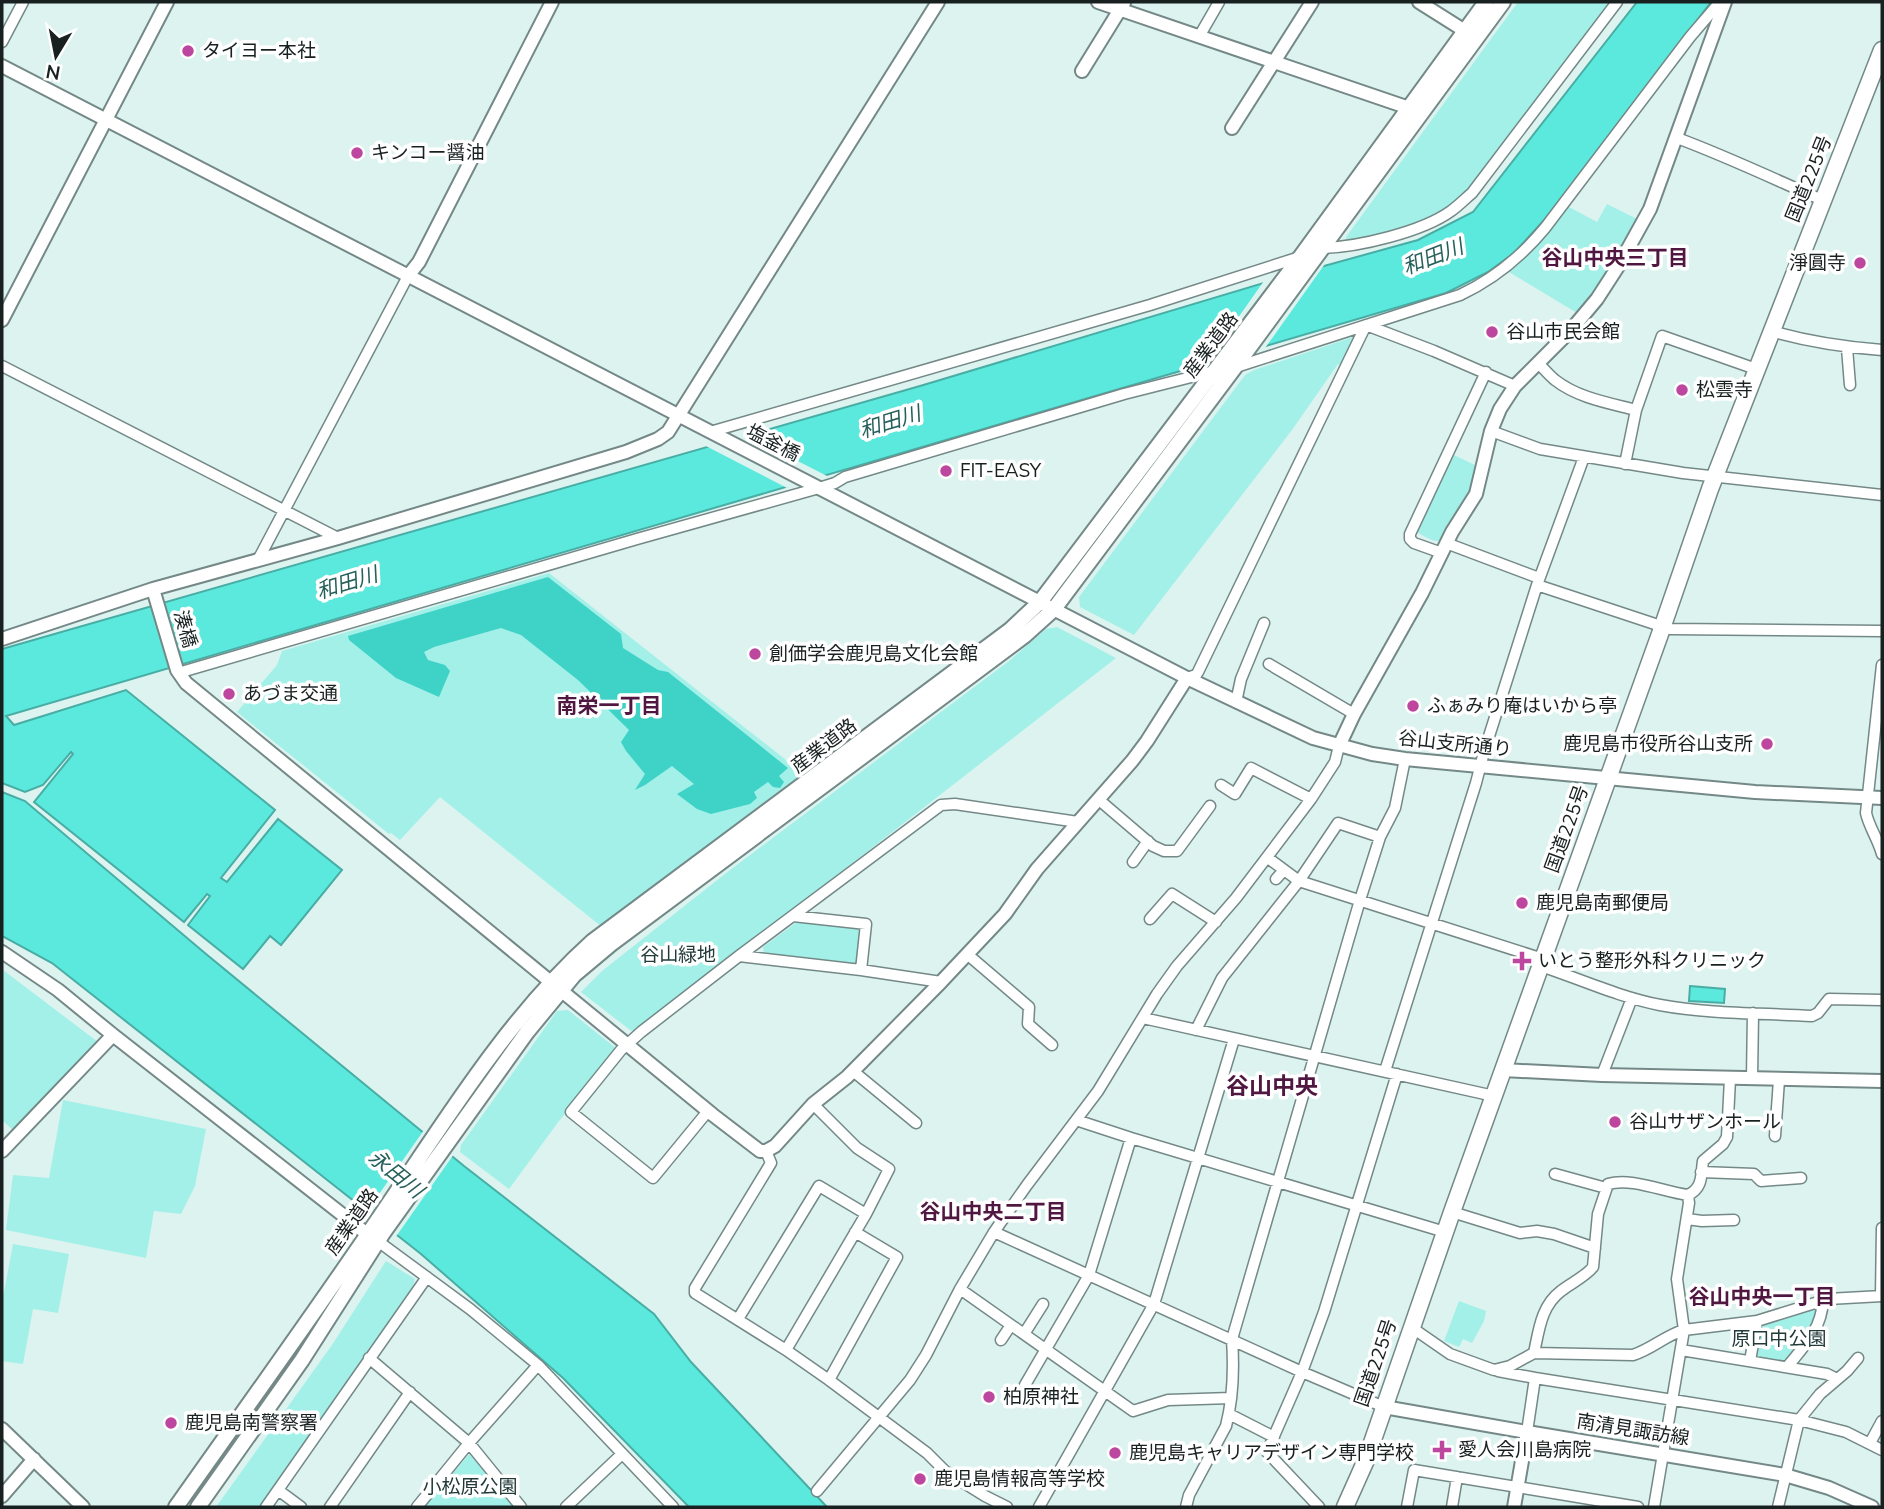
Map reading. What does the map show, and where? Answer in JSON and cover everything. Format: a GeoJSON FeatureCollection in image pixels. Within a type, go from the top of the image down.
{"type":"FeatureCollection","features":[{"type":"Feature","properties":{"kind":"highway","name":"国道225号"},"geometry":{"type":"LineString","coordinates":[[1345,1507],[1366,1460],[1715,475],[1882,50]]}},
{"type":"Feature","properties":{"kind":"main road","name":"産業道路"},"geometry":{"type":"LineString","coordinates":[[176,1507],[376,1234],[440,1140],[527,1032],[556,986],[593,941],[1000,638],[1041,602],[1217,368],[1308,257],[1416,110],[1486,2]]}},
{"type":"Feature","properties":{"kind":"main road","name":"産業道路"},"geometry":{"type":"LineString","coordinates":[[556,986],[1024,636],[1054,609],[1238,363],[1308,257],[1416,110],[1503,2]]}},
{"type":"Feature","properties":{"kind":"main road","name":"産業道路"},"geometry":{"type":"LineString","coordinates":[[198,1507],[294,1370],[376,1234]]}},
{"type":"Feature","properties":{"kind":"street"},"geometry":{"type":"LineString","coordinates":[[2,42],[23,2]]}},
{"type":"Feature","properties":{"kind":"street"},"geometry":{"type":"LineString","coordinates":[[2,320],[167,2]]}},
{"type":"Feature","properties":{"kind":"street"},"geometry":{"type":"LineString","coordinates":[[258,560],[408,275],[419,262],[552,2]]}},
{"type":"Feature","properties":{"kind":"street"},"geometry":{"type":"LineString","coordinates":[[2,639],[155,594],[258,560],[626,452],[668,432],[938,2]]}},
{"type":"Feature","properties":{"kind":"street"},"geometry":{"type":"LineString","coordinates":[[1098,2],[1123,5],[1200,35],[1416,110]]}},
{"type":"Feature","properties":{"kind":"street"},"geometry":{"type":"LineString","coordinates":[[1200,35],[1219,2]]}},
{"type":"Feature","properties":{"kind":"street"},"geometry":{"type":"LineString","coordinates":[[1232,128],[1312,2]]}},
{"type":"Feature","properties":{"kind":"street"},"geometry":{"type":"LineString","coordinates":[[1419,2],[1465,31]]}},
{"type":"Feature","properties":{"kind":"street"},"geometry":{"type":"LineString","coordinates":[[712,433],[1308,257],[1418,228],[1451,211],[1472,193],[1617,2]]}},
{"type":"Feature","properties":{"kind":"street"},"geometry":{"type":"LineString","coordinates":[[1238,363],[1460,295],[1489,280],[1519,257],[1545,228],[1690,37],[1720,2]]}},
{"type":"Feature","properties":{"kind":"street"},"geometry":{"type":"LineString","coordinates":[[817,1491],[880,1418],[918,1367],[994,1232],[1098,1091],[1177,965],[1268,858],[1335,762],[1339,746],[1354,714],[1476,494],[1494,418],[1515,386],[1582,318],[1606,286],[1650,209],[1726,2]]}},
{"type":"Feature","properties":{"kind":"street"},"geometry":{"type":"LineString","coordinates":[[1082,71],[1123,5]]}},
{"type":"Feature","properties":{"kind":"street"},"geometry":{"type":"LineString","coordinates":[[1690,37],[1710,44]]}},
{"type":"Feature","properties":{"kind":"street","name":"塩釜橋"},"geometry":{"type":"LineString","coordinates":[[2,66],[1041,602]]}},
{"type":"Feature","properties":{"kind":"street"},"geometry":{"type":"LineString","coordinates":[[1677,138],[1710,149],[1822,200]]}},
{"type":"Feature","properties":{"kind":"street"},"geometry":{"type":"LineString","coordinates":[[1366,325],[1515,386]]}},
{"type":"Feature","properties":{"kind":"street"},"geometry":{"type":"LineString","coordinates":[[766,1152],[775,1146],[813,1104],[853,1071],[1005,914],[1037,869],[1147,741],[1187,678],[1196,675],[1366,325]]}},
{"type":"Feature","properties":{"kind":"street"},"geometry":{"type":"LineString","coordinates":[[1771,331],[1811,342],[1882,350]]}},
{"type":"Feature","properties":{"kind":"street"},"geometry":{"type":"LineString","coordinates":[[1625,464],[1636,410],[1662,336],[1756,369]]}},
{"type":"Feature","properties":{"kind":"street"},"geometry":{"type":"LineString","coordinates":[[1847,348],[1850,386]]}},
{"type":"Feature","properties":{"kind":"street"},"geometry":{"type":"LineString","coordinates":[[1539,363],[1556,381],[1594,400],[1636,410]]}},
{"type":"Feature","properties":{"kind":"street"},"geometry":{"type":"LineString","coordinates":[[2,366],[338,538]]}},
{"type":"Feature","properties":{"kind":"street"},"geometry":{"type":"LineString","coordinates":[[1007,1507],[945,1471],[927,1453],[829,1380],[694,1291],[771,1163],[766,1152],[757,1150],[708,1111],[186,683],[178,672],[819,488],[845,477],[1217,368]]}},
{"type":"Feature","properties":{"kind":"street"},"geometry":{"type":"LineString","coordinates":[[1486,373],[1410,534],[1410,539],[1415,543],[1444,548],[1670,629],[1882,631]]}},
{"type":"Feature","properties":{"kind":"street"},"geometry":{"type":"LineString","coordinates":[[1491,430],[1540,449],[1625,464],[1706,477],[1715,475],[1882,495]]}},
{"type":"Feature","properties":{"kind":"street"},"geometry":{"type":"LineString","coordinates":[[1385,1071],[1538,582],[1584,457]]}},
{"type":"Feature","properties":{"kind":"street","name":"湊橋"},"geometry":{"type":"LineString","coordinates":[[155,594],[178,672]]}},
{"type":"Feature","properties":{"kind":"street","name":"谷山支所通り"},"geometry":{"type":"LineString","coordinates":[[1041,602],[1236,702],[1294,730],[1339,746],[1405,759],[1480,767],[1755,792],[1882,798]]}},
{"type":"Feature","properties":{"kind":"street"},"geometry":{"type":"LineString","coordinates":[[1236,702],[1241,679],[1264,623]]}},
{"type":"Feature","properties":{"kind":"street"},"geometry":{"type":"LineString","coordinates":[[1269,664],[1354,714]]}},
{"type":"Feature","properties":{"kind":"street"},"geometry":{"type":"LineString","coordinates":[[1882,665],[1867,797],[1868,821],[1882,854]]}},
{"type":"Feature","properties":{"kind":"street"},"geometry":{"type":"LineString","coordinates":[[1186,1507],[1189,1495],[1223,1433],[1229,1414],[1234,1360],[1232,1339],[1360,900],[1380,837],[1395,808],[1405,759]]}},
{"type":"Feature","properties":{"kind":"street"},"geometry":{"type":"LineString","coordinates":[[1221,785],[1235,794],[1251,768],[1311,799]]}},
{"type":"Feature","properties":{"kind":"street"},"geometry":{"type":"LineString","coordinates":[[1098,799],[1161,850],[1177,850],[1210,806]]}},
{"type":"Feature","properties":{"kind":"street"},"geometry":{"type":"LineString","coordinates":[[708,1111],[653,1178],[571,1112],[628,1044],[739,956],[944,804],[1078,822]]}},
{"type":"Feature","properties":{"kind":"street"},"geometry":{"type":"LineString","coordinates":[[1196,1030],[1222,978],[1299,881],[1338,823],[1380,837]]}},
{"type":"Feature","properties":{"kind":"street"},"geometry":{"type":"LineString","coordinates":[[1133,862],[1147,841]]}},
{"type":"Feature","properties":{"kind":"street"},"geometry":{"type":"LineString","coordinates":[[1268,858],[1299,881],[1431,923],[1542,962],[1632,998],[1680,1007],[1812,1016],[1818,1013],[1829,999],[1882,1000]]}},
{"type":"Feature","properties":{"kind":"street"},"geometry":{"type":"LineString","coordinates":[[1276,879],[1284,870]]}},
{"type":"Feature","properties":{"kind":"street"},"geometry":{"type":"LineString","coordinates":[[1150,919],[1172,894],[1216,922]]}},
{"type":"Feature","properties":{"kind":"street"},"geometry":{"type":"LineString","coordinates":[[793,916],[866,924],[861,970]]}},
{"type":"Feature","properties":{"kind":"street"},"geometry":{"type":"LineString","coordinates":[[2,952],[58,990],[113,1035],[376,1234],[538,1365],[673,1507]]}},
{"type":"Feature","properties":{"kind":"street"},"geometry":{"type":"LineString","coordinates":[[967,954],[1029,1007],[1028,1024],[1052,1045]]}},
{"type":"Feature","properties":{"kind":"street"},"geometry":{"type":"LineString","coordinates":[[739,956],[942,982]]}},
{"type":"Feature","properties":{"kind":"street"},"geometry":{"type":"LineString","coordinates":[[1602,1075],[1632,998]]}},
{"type":"Feature","properties":{"kind":"street"},"geometry":{"type":"LineString","coordinates":[[1752,1079],[1754,1013]]}},
{"type":"Feature","properties":{"kind":"street"},"geometry":{"type":"LineString","coordinates":[[1143,1018],[1494,1096]]}},
{"type":"Feature","properties":{"kind":"street"},"geometry":{"type":"LineString","coordinates":[[2,1151],[113,1035]]}},
{"type":"Feature","properties":{"kind":"street"},"geometry":{"type":"LineString","coordinates":[[1039,1507],[1154,1304],[1234,1039]]}},
{"type":"Feature","properties":{"kind":"street"},"geometry":{"type":"LineString","coordinates":[[1503,1070],[1730,1079],[1882,1081]]}},
{"type":"Feature","properties":{"kind":"street"},"geometry":{"type":"LineString","coordinates":[[853,1071],[916,1122]]}},
{"type":"Feature","properties":{"kind":"street"},"geometry":{"type":"LineString","coordinates":[[1319,1507],[1268,1452],[1324,1312],[1397,1073]]}},
{"type":"Feature","properties":{"kind":"street"},"geometry":{"type":"LineString","coordinates":[[1534,1353],[1545,1309],[1558,1293],[1593,1267],[1598,1214],[1608,1184],[1620,1182],[1689,1195],[1699,1188],[1703,1161],[1723,1144],[1727,1137],[1730,1079]]}},
{"type":"Feature","properties":{"kind":"street"},"geometry":{"type":"LineString","coordinates":[[1775,1136],[1779,1080]]}},
{"type":"Feature","properties":{"kind":"street"},"geometry":{"type":"LineString","coordinates":[[786,1350],[866,1214],[889,1169],[857,1148],[813,1104]]}},
{"type":"Feature","properties":{"kind":"street"},"geometry":{"type":"LineString","coordinates":[[1076,1120],[1445,1232]]}},
{"type":"Feature","properties":{"kind":"street"},"geometry":{"type":"LineString","coordinates":[[1024,1385],[1089,1275],[1131,1138]]}},
{"type":"Feature","properties":{"kind":"street"},"geometry":{"type":"LineString","coordinates":[[1701,1172],[1754,1174],[1761,1181],[1801,1178]]}},
{"type":"Feature","properties":{"kind":"street"},"geometry":{"type":"LineString","coordinates":[[1555,1174],[1606,1188]]}},
{"type":"Feature","properties":{"kind":"street"},"geometry":{"type":"LineString","coordinates":[[738,1319],[819,1186],[866,1214]]}},
{"type":"Feature","properties":{"kind":"street"},"geometry":{"type":"LineString","coordinates":[[1654,1507],[1684,1330],[1677,1279],[1689,1195]]}},
{"type":"Feature","properties":{"kind":"street"},"geometry":{"type":"LineString","coordinates":[[1452,1212],[1520,1233],[1537,1231],[1554,1234],[1595,1248]]}},
{"type":"Feature","properties":{"kind":"street"},"geometry":{"type":"LineString","coordinates":[[1687,1219],[1734,1220]]}},
{"type":"Feature","properties":{"kind":"street"},"geometry":{"type":"LineString","coordinates":[[1494,1370],[1510,1366],[1534,1353],[1633,1355],[1643,1352],[1672,1333],[1684,1330],[1757,1321],[1828,1299],[1882,1296],[1882,1228]]}},
{"type":"Feature","properties":{"kind":"street"},"geometry":{"type":"LineString","coordinates":[[829,1380],[897,1257],[855,1232]]}},
{"type":"Feature","properties":{"kind":"street"},"geometry":{"type":"LineString","coordinates":[[994,1232],[1384,1407]]}},
{"type":"Feature","properties":{"kind":"street"},"geometry":{"type":"LineString","coordinates":[[266,1507],[427,1277]]}},
{"type":"Feature","properties":{"kind":"street"},"geometry":{"type":"LineString","coordinates":[[960,1289],[1132,1411],[1168,1400],[1230,1398]]}},
{"type":"Feature","properties":{"kind":"street"},"geometry":{"type":"LineString","coordinates":[[1787,1367],[1818,1326],[1823,1301]]}},
{"type":"Feature","properties":{"kind":"street"},"geometry":{"type":"LineString","coordinates":[[1024,1334],[1043,1304]]}},
{"type":"Feature","properties":{"kind":"street"},"geometry":{"type":"LineString","coordinates":[[1750,1362],[1757,1321]]}},
{"type":"Feature","properties":{"kind":"street"},"geometry":{"type":"LineString","coordinates":[[1001,1340],[1012,1325]]}},
{"type":"Feature","properties":{"kind":"street"},"geometry":{"type":"LineString","coordinates":[[1411,1327],[1450,1354],[1482,1367],[1535,1378],[1799,1420],[1846,1432],[1882,1450]]}},
{"type":"Feature","properties":{"kind":"street"},"geometry":{"type":"LineString","coordinates":[[1681,1350],[1827,1374],[1837,1379]]}},
{"type":"Feature","properties":{"kind":"street"},"geometry":{"type":"LineString","coordinates":[[369,1358],[469,1443],[521,1507]]}},
{"type":"Feature","properties":{"kind":"street"},"geometry":{"type":"LineString","coordinates":[[1778,1507],[1799,1420],[1820,1394],[1858,1358]]}},
{"type":"Feature","properties":{"kind":"street"},"geometry":{"type":"LineString","coordinates":[[417,1507],[538,1365]]}},
{"type":"Feature","properties":{"kind":"street"},"geometry":{"type":"LineString","coordinates":[[1514,1507],[1535,1378]]}},
{"type":"Feature","properties":{"kind":"street"},"geometry":{"type":"LineString","coordinates":[[330,1507],[410,1392]]}},
{"type":"Feature","properties":{"kind":"street","name":"南清見諏訪線"},"geometry":{"type":"LineString","coordinates":[[1384,1407],[1785,1475],[1811,1482],[1872,1507]]}},
{"type":"Feature","properties":{"kind":"street"},"geometry":{"type":"LineString","coordinates":[[1229,1414],[1274,1437]]}},
{"type":"Feature","properties":{"kind":"street"},"geometry":{"type":"LineString","coordinates":[[1870,1443],[1882,1421]]}},
{"type":"Feature","properties":{"kind":"street"},"geometry":{"type":"LineString","coordinates":[[2,1429],[83,1507]]}},
{"type":"Feature","properties":{"kind":"street"},"geometry":{"type":"LineString","coordinates":[[566,1507],[622,1454]]}},
{"type":"Feature","properties":{"kind":"street"},"geometry":{"type":"LineString","coordinates":[[2,1496],[34,1459]]}},
{"type":"Feature","properties":{"kind":"street"},"geometry":{"type":"LineString","coordinates":[[1407,1507],[1414,1470],[1638,1507]]}},
{"type":"Feature","properties":{"kind":"street"},"geometry":{"type":"LineString","coordinates":[[1452,1507],[1457,1477]]}},
{"type":"Feature","properties":{"kind":"street"},"geometry":{"type":"LineString","coordinates":[[278,1490],[301,1507]]}},
{"type":"Feature","properties":{"kind":"street"},"geometry":{"type":"LineString","coordinates":[[982,1507],[985,1496]]}},
{"type":"Feature","properties":{"kind":"green space"},"geometry":{"type":"Polygon","coordinates":[[[1518,2],[1613,2],[1470,190],[1449,207],[1417,225],[1354,242],[1346,239],[1346,237],[1518,2]]]}},
{"type":"Feature","properties":{"kind":"green space"},"geometry":{"type":"Polygon","coordinates":[[[1607,204],[1639,220],[1599,286],[1577,313],[1509,272],[1527,255],[1567,206],[1597,222],[1607,204]]]}},
{"type":"Feature","properties":{"kind":"green space"},"geometry":{"type":"Polygon","coordinates":[[[1353,337],[1356,339],[1342,366],[1338,364],[1292,430],[1134,635],[1080,607],[1079,597],[1245,375],[1353,337]]]}},
{"type":"Feature","properties":{"kind":"green space"},"geometry":{"type":"Polygon","coordinates":[[[1454,455],[1479,467],[1475,485],[1441,541],[1434,541],[1417,532],[1416,528],[1454,455]]]}},
{"type":"Feature","properties":{"kind":"green space"},"geometry":{"type":"Polygon","coordinates":[[[549,573],[805,775],[607,931],[440,797],[400,840],[237,712],[277,665],[282,651],[549,573]]]}},
{"type":"Feature","properties":{"kind":"green space","name":"谷山緑地"},"geometry":{"type":"Polygon","coordinates":[[[1057,627],[1116,658],[634,1033],[581,992],[602,971],[730,870],[1009,661],[1046,629],[1057,627]]]}},
{"type":"Feature","properties":{"kind":"green space"},"geometry":{"type":"Polygon","coordinates":[[[801,919],[861,926],[859,964],[764,953],[763,947],[801,919]]]}},
{"type":"Feature","properties":{"kind":"green space"},"geometry":{"type":"Polygon","coordinates":[[[3,970],[98,1042],[14,1131],[2,1120],[3,970]]]}},
{"type":"Feature","properties":{"kind":"green space"},"geometry":{"type":"Polygon","coordinates":[[[568,1010],[617,1049],[509,1189],[460,1152],[461,1145],[557,1011],[568,1010]]]}},
{"type":"Feature","properties":{"kind":"green space"},"geometry":{"type":"Polygon","coordinates":[[[63,1100],[206,1129],[195,1186],[181,1214],[154,1211],[146,1258],[6,1230],[13,1175],[49,1178],[63,1100]]]}},
{"type":"Feature","properties":{"kind":"green space"},"geometry":{"type":"Polygon","coordinates":[[[13,1244],[69,1254],[58,1313],[33,1309],[23,1364],[2,1361],[2,1303],[13,1244]]]}},
{"type":"Feature","properties":{"kind":"green space"},"geometry":{"type":"Polygon","coordinates":[[[386,1261],[415,1279],[412,1291],[259,1507],[216,1507],[332,1345],[386,1261]]]}},
{"type":"Feature","properties":{"kind":"green space"},"geometry":{"type":"Polygon","coordinates":[[[1459,1301],[1486,1311],[1484,1321],[1472,1343],[1463,1339],[1459,1347],[1444,1341],[1459,1301]]]}},
{"type":"Feature","properties":{"kind":"green space","name":"原口中公園"},"geometry":{"type":"Polygon","coordinates":[[[1815,1307],[1819,1311],[1809,1331],[1788,1358],[1778,1362],[1756,1356],[1761,1326],[1765,1322],[1815,1307]]]}},
{"type":"Feature","properties":{"kind":"green space","name":"小松原公園"},"geometry":{"type":"Polygon","coordinates":[[[470,1453],[515,1507],[424,1507],[470,1453]]]}},
{"type":"Feature","properties":{"kind":"shaded area"},"geometry":{"type":"Polygon","coordinates":[[[548,577],[621,634],[623,648],[658,670],[668,672],[788,768],[779,776],[784,782],[780,788],[773,787],[768,782],[754,792],[757,798],[750,804],[711,814],[697,809],[677,794],[694,784],[672,766],[635,790],[645,774],[621,742],[629,730],[578,680],[521,635],[501,628],[424,652],[428,660],[445,665],[450,671],[439,697],[396,678],[349,640],[348,636],[548,577]]]}},
{"type":"Feature","properties":{"kind":"water","name":"和田川"},"geometry":{"type":"Polygon","coordinates":[[[1637,2],[1711,2],[1546,218],[1514,253],[1488,272],[1446,293],[6,716],[14,725],[126,690],[275,810],[221,878],[227,882],[278,819],[342,870],[281,945],[270,936],[243,969],[188,925],[210,896],[207,894],[184,922],[34,802],[73,754],[71,752],[43,785],[25,792],[2,783],[2,649],[1418,240],[1473,212],[1637,2]]]}},
{"type":"Feature","properties":{"kind":"water","name":"永田川"},"geometry":{"type":"Polygon","coordinates":[[[2,792],[25,801],[464,1166],[654,1314],[691,1362],[827,1507],[689,1507],[563,1378],[421,1254],[52,963],[2,936],[2,792]]]}},
{"type":"Feature","properties":{"kind":"water"},"geometry":{"type":"Polygon","coordinates":[[[1690,986],[1725,989],[1724,1003],[1689,1001],[1690,986]]]}},
{"type":"Feature","properties":{"kind":"pier"},"geometry":{"type":"Polygon","coordinates":[[[1327,261],[1263,351],[1202,369],[1266,278],[1327,261]]]}},
{"type":"Feature","properties":{"kind":"pier"},"geometry":{"type":"Polygon","coordinates":[[[743,433],[829,477],[787,488],[702,444],[743,433]]]}},
{"type":"Feature","properties":{"kind":"pier"},"geometry":{"type":"Polygon","coordinates":[[[424,1130],[454,1154],[395,1238],[365,1214],[424,1130]]]}},
{"type":"Feature","properties":{"kind":"place","name":"タイヨー本社"},"geometry":{"type":"Point","coordinates":[188,51]}},
{"type":"Feature","properties":{"kind":"place","name":"キンコー醤油"},"geometry":{"type":"Point","coordinates":[357,153]}},
{"type":"Feature","properties":{"kind":"place","name":"淨圓寺"},"geometry":{"type":"Point","coordinates":[1860,263]}},
{"type":"Feature","properties":{"kind":"place","name":"谷山市民会館"},"geometry":{"type":"Point","coordinates":[1492,332]}},
{"type":"Feature","properties":{"kind":"place","name":"松雲寺"},"geometry":{"type":"Point","coordinates":[1682,390]}},
{"type":"Feature","properties":{"kind":"place","name":"FIT-EASY"},"geometry":{"type":"Point","coordinates":[946,471]}},
{"type":"Feature","properties":{"kind":"place","name":"創価学会鹿児島文化会館"},"geometry":{"type":"Point","coordinates":[755,654]}},
{"type":"Feature","properties":{"kind":"place","name":"あづま交通"},"geometry":{"type":"Point","coordinates":[229,694]}},
{"type":"Feature","properties":{"kind":"place","name":"ふぁみり庵はいから亭"},"geometry":{"type":"Point","coordinates":[1413,706]}},
{"type":"Feature","properties":{"kind":"place","name":"鹿児島市役所谷山支所"},"geometry":{"type":"Point","coordinates":[1767,744]}},
{"type":"Feature","properties":{"kind":"place","name":"鹿児島南郵便局"},"geometry":{"type":"Point","coordinates":[1522,903]}},
{"type":"Feature","properties":{"kind":"place","name":"いとう整形外科クリニック"},"geometry":{"type":"Point","coordinates":[1522,961]}},
{"type":"Feature","properties":{"kind":"place","name":"谷山サザンホール"},"geometry":{"type":"Point","coordinates":[1615,1122]}},
{"type":"Feature","properties":{"kind":"place","name":"柏原神社"},"geometry":{"type":"Point","coordinates":[989,1397]}},
{"type":"Feature","properties":{"kind":"place","name":"鹿児島南警察署"},"geometry":{"type":"Point","coordinates":[171,1423]}},
{"type":"Feature","properties":{"kind":"place","name":"愛人会川島病院"},"geometry":{"type":"Point","coordinates":[1442,1450]}},
{"type":"Feature","properties":{"kind":"place","name":"鹿児島キャリアデザイン専門学校"},"geometry":{"type":"Point","coordinates":[1115,1453]}},
{"type":"Feature","properties":{"kind":"place","name":"鹿児島情報高等学校"},"geometry":{"type":"Point","coordinates":[920,1479]}},
{"type":"Feature","properties":{"kind":"district","name":"谷山中央三丁目"},"geometry":{"type":"Point","coordinates":[1615,258]}},
{"type":"Feature","properties":{"kind":"district","name":"南栄一丁目"},"geometry":{"type":"Point","coordinates":[609,706]}},
{"type":"Feature","properties":{"kind":"district","name":"谷山中央"},"geometry":{"type":"Point","coordinates":[1272,1086]}},
{"type":"Feature","properties":{"kind":"district","name":"谷山中央二丁目"},"geometry":{"type":"Point","coordinates":[993,1212]}},
{"type":"Feature","properties":{"kind":"district","name":"谷山中央一丁目"},"geometry":{"type":"Point","coordinates":[1762,1297]}}]}
